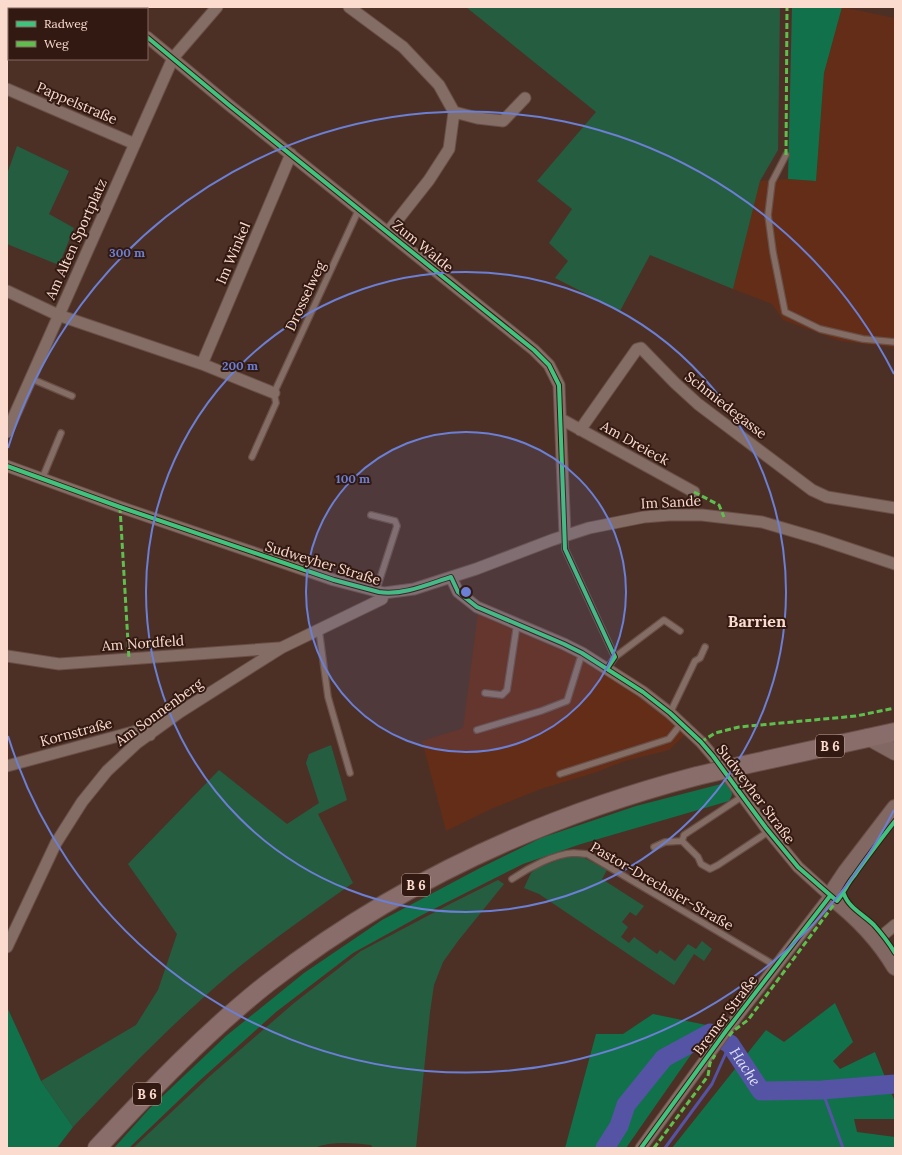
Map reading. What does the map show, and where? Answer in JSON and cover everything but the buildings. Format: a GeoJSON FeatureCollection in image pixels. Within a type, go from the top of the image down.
{"type":"FeatureCollection","features":[{"type":"Feature","properties":{"kind":"main road","name":"B 6"},"geometry":{"type":"LineString","coordinates":[[97,1148],[176,1065],[268,983],[317,947],[370,912],[432,876],[509,839],[600,804],[697,776],[895,732]]}},
{"type":"Feature","properties":{"kind":"street","name":"Am Alten Sportplatz"},"geometry":{"type":"LineString","coordinates":[[7,432],[32,379],[58,315],[173,58],[218,7]]}},
{"type":"Feature","properties":{"kind":"street"},"geometry":{"type":"LineString","coordinates":[[349,7],[403,47],[439,85],[454,112],[449,149],[429,180],[388,232]]}},
{"type":"Feature","properties":{"kind":"street","name":"Zum Walde"},"geometry":{"type":"LineString","coordinates":[[148,38],[534,350],[549,365],[559,386],[565,535]]}},
{"type":"Feature","properties":{"kind":"street","name":"Pappelstraße"},"geometry":{"type":"LineString","coordinates":[[7,89],[135,144]]}},
{"type":"Feature","properties":{"kind":"street"},"geometry":{"type":"LineString","coordinates":[[454,112],[477,118],[502,121],[525,98]]}},
{"type":"Feature","properties":{"kind":"street","name":"Im Winkel"},"geometry":{"type":"LineString","coordinates":[[202,364],[291,154]]}},
{"type":"Feature","properties":{"kind":"street"},"geometry":{"type":"LineString","coordinates":[[7,291],[58,315],[202,364],[274,393]]}},
{"type":"Feature","properties":{"kind":"street","name":"Schmiedegasse"},"geometry":{"type":"LineString","coordinates":[[580,430],[637,349],[641,348],[698,404],[812,490],[828,497],[895,508]]}},
{"type":"Feature","properties":{"kind":"street","name":"Am Dreieck"},"geometry":{"type":"LineString","coordinates":[[561,419],[694,492]]}},
{"type":"Feature","properties":{"kind":"street","name":"Sudweyher Straße"},"geometry":{"type":"LineString","coordinates":[[7,466],[334,580],[380,592],[414,589],[451,577],[458,592],[477,607],[582,653],[644,692],[670,713],[714,756],[768,832],[798,867],[830,896]]}},
{"type":"Feature","properties":{"kind":"street","name":"Im Sande"},"geometry":{"type":"LineString","coordinates":[[451,577],[565,535],[596,526],[644,517],[669,515],[702,515],[762,522],[895,564]]}},
{"type":"Feature","properties":{"kind":"street","name":"Am Sonnenberg"},"geometry":{"type":"LineString","coordinates":[[7,947],[56,842],[82,802],[107,771],[137,743],[180,712],[281,648],[382,600],[380,592]]}},
{"type":"Feature","properties":{"kind":"street","name":"Am Nordfeld"},"geometry":{"type":"LineString","coordinates":[[7,656],[59,664],[281,648]]}},
{"type":"Feature","properties":{"kind":"street","name":"Kornstraße"},"geometry":{"type":"LineString","coordinates":[[7,766],[144,729],[150,735]]}},
{"type":"Feature","properties":{"kind":"street"},"geometry":{"type":"LineString","coordinates":[[868,737],[895,752]]}},
{"type":"Feature","properties":{"kind":"street"},"geometry":{"type":"LineString","coordinates":[[895,808],[846,872],[830,896],[864,924],[878,940],[895,967]]}},
{"type":"Feature","properties":{"kind":"street","name":"Bremer Straße"},"geometry":{"type":"LineString","coordinates":[[641,1148],[726,1031],[830,896]]}},
{"type":"Feature","properties":{"kind":"street"},"geometry":{"type":"LineString","coordinates":[[878,940],[895,925]]}},
{"type":"Feature","properties":{"kind":"lane"},"geometry":{"type":"LineString","coordinates":[[786,155],[772,182],[768,215],[773,252],[785,312],[820,329],[863,339],[895,342]]}},
{"type":"Feature","properties":{"kind":"lane","name":"Drosselweg"},"geometry":{"type":"LineString","coordinates":[[252,458],[276,403],[274,393],[359,209]]}},
{"type":"Feature","properties":{"kind":"lane"},"geometry":{"type":"LineString","coordinates":[[32,379],[72,396]]}},
{"type":"Feature","properties":{"kind":"lane"},"geometry":{"type":"LineString","coordinates":[[42,479],[61,433]]}},
{"type":"Feature","properties":{"kind":"lane"},"geometry":{"type":"LineString","coordinates":[[371,515],[395,521],[397,526],[380,592]]}},
{"type":"Feature","properties":{"kind":"lane"},"geometry":{"type":"LineString","coordinates":[[565,535],[565,549],[616,657]]}},
{"type":"Feature","properties":{"kind":"lane"},"geometry":{"type":"LineString","coordinates":[[607,669],[616,657],[664,620],[680,631]]}},
{"type":"Feature","properties":{"kind":"lane"},"geometry":{"type":"LineString","coordinates":[[486,693],[502,695],[507,690],[517,624]]}},
{"type":"Feature","properties":{"kind":"lane"},"geometry":{"type":"LineString","coordinates":[[319,630],[328,697],[350,773]]}},
{"type":"Feature","properties":{"kind":"lane"},"geometry":{"type":"LineString","coordinates":[[670,713],[695,661],[700,658],[705,646]]}},
{"type":"Feature","properties":{"kind":"lane"},"geometry":{"type":"LineString","coordinates":[[477,730],[568,701],[582,653]]}},
{"type":"Feature","properties":{"kind":"lane"},"geometry":{"type":"LineString","coordinates":[[560,774],[669,739],[681,724]]}},
{"type":"Feature","properties":{"kind":"lane"},"geometry":{"type":"LineString","coordinates":[[682,841],[684,836],[743,796]]}},
{"type":"Feature","properties":{"kind":"lane"},"geometry":{"type":"LineString","coordinates":[[654,847],[665,842],[682,841],[698,857],[701,864],[710,869],[768,832]]}},
{"type":"Feature","properties":{"kind":"lane","name":"Pastor-Drechsler-Straße"},"geometry":{"type":"LineString","coordinates":[[512,879],[529,867],[563,855],[574,853],[587,854],[776,966]]}},
{"type":"Feature","properties":{"kind":"shaded area"},"geometry":{"type":"Polygon","coordinates":[[[842,7],[895,18],[895,348],[840,341],[783,320],[772,304],[733,289],[760,181],[788,179],[816,181],[824,73],[842,7]]]}},
{"type":"Feature","properties":{"kind":"shaded area"},"geometry":{"type":"Polygon","coordinates":[[[478,612],[565,650],[648,702],[685,735],[669,750],[625,761],[594,773],[541,789],[491,809],[446,831],[422,741],[463,728],[478,612]]]}},
{"type":"Feature","properties":{"kind":"green space"},"geometry":{"type":"Polygon","coordinates":[[[466,7],[780,7],[778,150],[760,181],[733,289],[650,255],[620,311],[555,278],[568,261],[549,243],[572,209],[537,181],[596,112],[466,7]]]}},
{"type":"Feature","properties":{"kind":"green space"},"geometry":{"type":"Polygon","coordinates":[[[792,7],[842,7],[824,73],[816,181],[788,179],[792,7]]]}},
{"type":"Feature","properties":{"kind":"green space"},"geometry":{"type":"Polygon","coordinates":[[[17,146],[69,171],[49,214],[74,228],[59,265],[7,244],[7,174],[17,146]]]}},
{"type":"Feature","properties":{"kind":"green space"},"geometry":{"type":"Polygon","coordinates":[[[331,745],[347,800],[318,814],[353,883],[277,938],[222,982],[153,1045],[73,1127],[41,1081],[136,1025],[158,990],[177,934],[128,864],[219,770],[287,824],[319,803],[306,763],[309,754],[331,745]]]}},
{"type":"Feature","properties":{"kind":"green space"},"geometry":{"type":"Polygon","coordinates":[[[725,783],[731,785],[732,795],[729,801],[581,844],[523,864],[422,915],[353,953],[276,1012],[198,1082],[129,1148],[114,1148],[149,1109],[226,1036],[304,973],[382,920],[480,868],[541,838],[636,806],[725,783]]]}},
{"type":"Feature","properties":{"kind":"green space"},"geometry":{"type":"Polygon","coordinates":[[[581,856],[607,870],[602,879],[644,906],[636,916],[630,912],[622,922],[628,927],[621,937],[629,943],[634,937],[657,954],[660,950],[675,961],[688,944],[696,949],[702,941],[712,949],[704,961],[694,954],[674,985],[539,894],[524,888],[531,873],[537,868],[566,857],[581,856]]]}},
{"type":"Feature","properties":{"kind":"green space"},"geometry":{"type":"Polygon","coordinates":[[[498,880],[504,884],[443,962],[434,985],[416,1148],[373,1148],[371,1145],[342,1143],[328,1144],[314,1148],[133,1148],[210,1076],[294,1003],[361,951],[498,880]]]}},
{"type":"Feature","properties":{"kind":"green space"},"geometry":{"type":"Polygon","coordinates":[[[835,1003],[853,1042],[833,1061],[840,1069],[875,1052],[895,1102],[895,1119],[854,1119],[857,1132],[895,1137],[895,1147],[672,1148],[766,1030],[784,1042],[835,1003]]]}},
{"type":"Feature","properties":{"kind":"green space"},"geometry":{"type":"Polygon","coordinates":[[[7,1007],[41,1081],[73,1127],[57,1148],[7,1148],[7,1007]]]}},
{"type":"Feature","properties":{"kind":"green space"},"geometry":{"type":"Polygon","coordinates":[[[653,1014],[711,1026],[626,1148],[565,1148],[596,1034],[623,1034],[653,1014]]]}},
{"type":"Feature","properties":{"kind":"waterway","name":"Hache"},"geometry":{"type":"LineString","coordinates":[[605,1148],[619,1126],[626,1105],[664,1058],[710,1033],[730,1044],[761,1091],[822,1090],[895,1084]]}},
{"type":"Feature","properties":{"kind":"waterway"},"geometry":{"type":"LineString","coordinates":[[665,1148],[712,1084],[730,1044]]}},
{"type":"Feature","properties":{"kind":"waterway"},"geometry":{"type":"LineString","coordinates":[[822,1090],[843,1148]]}},
{"type":"Feature","properties":{"kind":"marked path"},"geometry":{"type":"LineString","coordinates":[[786,155],[787,7]]}},
{"type":"Feature","properties":{"kind":"marked path"},"geometry":{"type":"LineString","coordinates":[[694,492],[719,505],[724,517]]}},
{"type":"Feature","properties":{"kind":"marked path"},"geometry":{"type":"LineString","coordinates":[[120,507],[129,659]]}},
{"type":"Feature","properties":{"kind":"marked path"},"geometry":{"type":"LineString","coordinates":[[701,742],[715,733],[739,727],[856,716],[895,708]]}},
{"type":"Feature","properties":{"kind":"marked path"},"geometry":{"type":"LineString","coordinates":[[729,1036],[733,1031],[748,1020],[838,899]]}},
{"type":"Feature","properties":{"kind":"marked path"},"geometry":{"type":"LineString","coordinates":[[654,1148],[708,1076],[710,1063],[715,1055]]}},
{"type":"Feature","properties":{"kind":"cycle path"},"geometry":{"type":"LineString","coordinates":[[148,38],[229,105],[534,350],[549,365],[559,385],[565,549],[615,657],[607,669]]}},
{"type":"Feature","properties":{"kind":"cycle path"},"geometry":{"type":"LineString","coordinates":[[7,466],[120,507],[334,580],[379,592],[388,593],[406,591],[451,577],[458,592],[477,607],[582,653],[643,692],[670,713],[701,742],[713,756],[766,828],[798,867],[837,901],[849,882],[895,821]]}},
{"type":"Feature","properties":{"kind":"cycle path"},"geometry":{"type":"LineString","coordinates":[[844,894],[849,903],[877,928],[895,953]]}},
{"type":"Feature","properties":{"kind":"cycle path"},"geometry":{"type":"LineString","coordinates":[[641,1148],[726,1031],[830,896]]}},
{"type":"Feature","properties":{"kind":"district","name":"Barrien"},"geometry":{"type":"Point","coordinates":[757,621]}}]}
